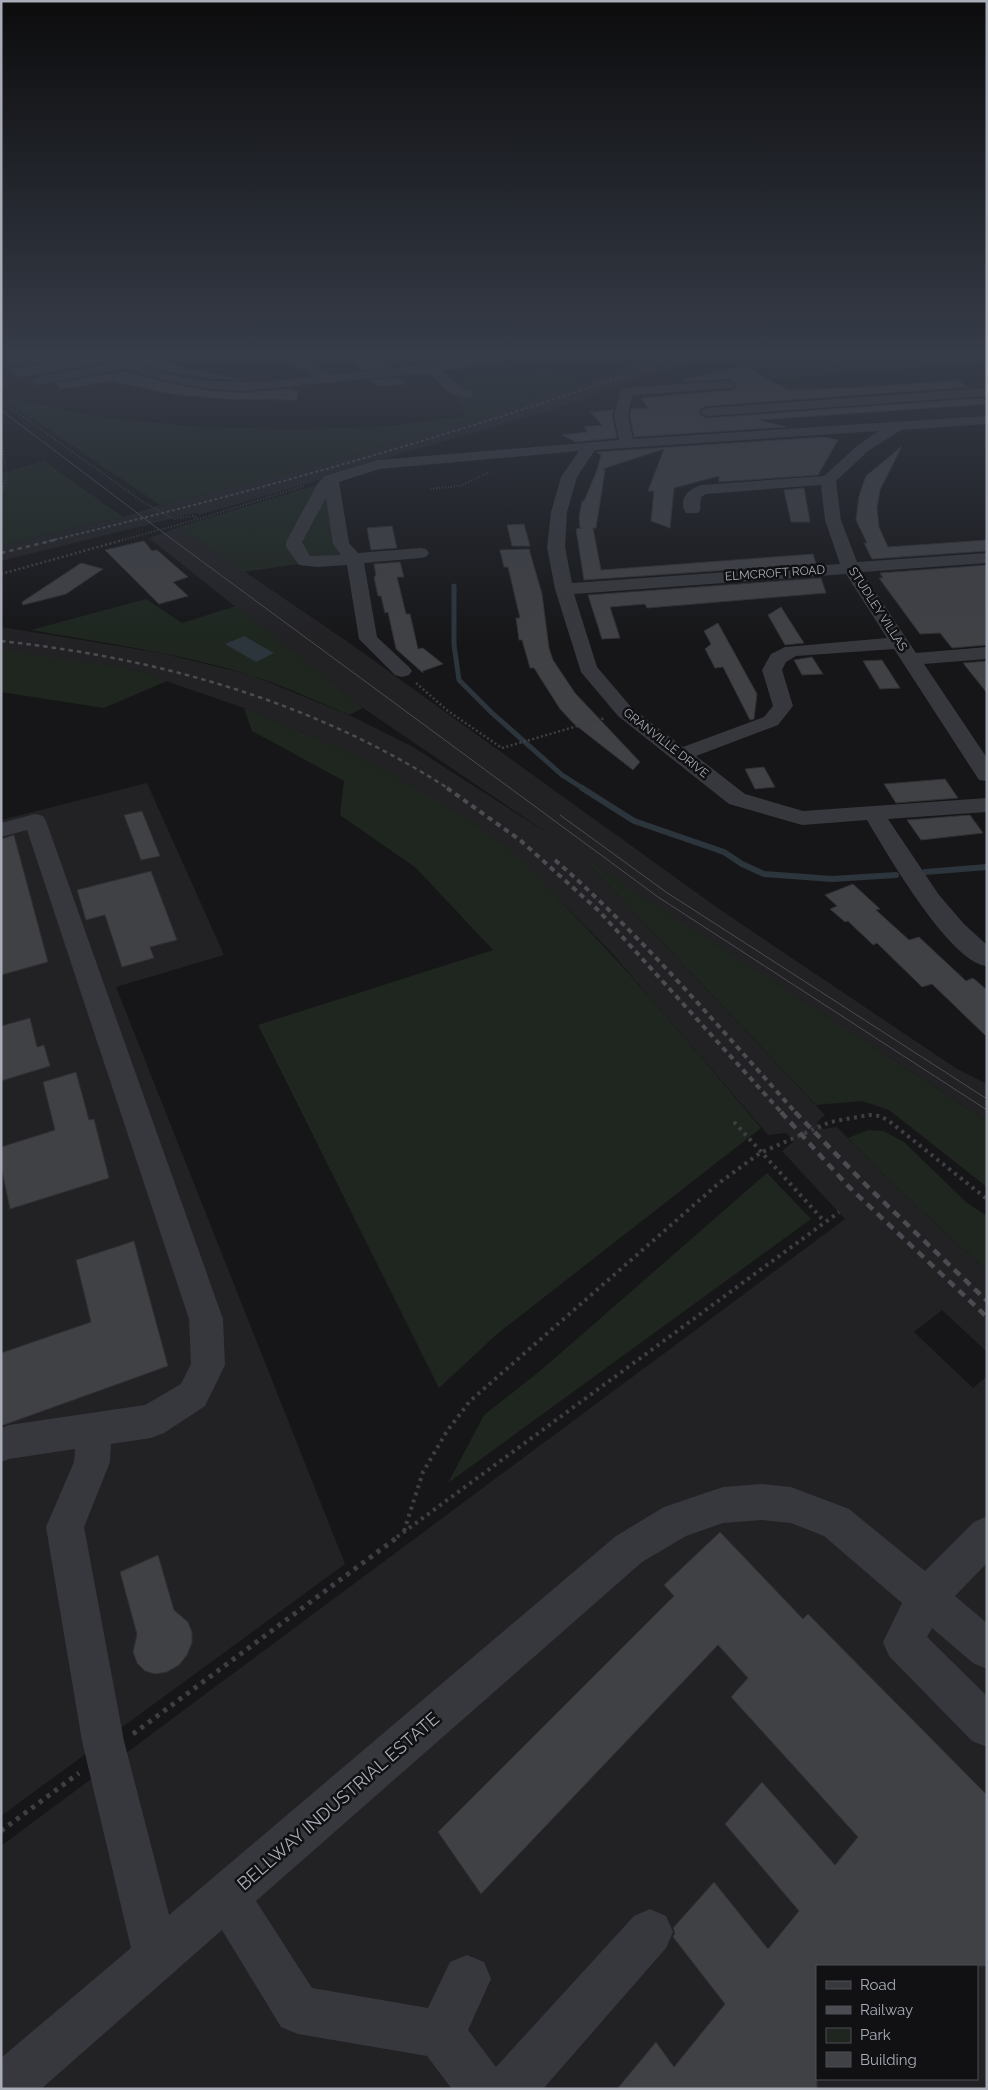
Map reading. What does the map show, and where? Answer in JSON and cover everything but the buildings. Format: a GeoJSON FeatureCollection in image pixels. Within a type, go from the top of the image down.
{"type":"FeatureCollection","features":[{"type":"Feature","properties":{"kind":"street"},"geometry":{"type":"LineString","coordinates":[[420,553],[308,562],[294,545],[326,483],[331,478],[378,465],[566,449]]}},
{"type":"Feature","properties":{"kind":"street","name":"GRANVILLE DRIVE"},"geometry":{"type":"LineString","coordinates":[[588,449],[569,477],[559,512],[556,547],[564,588],[588,668],[625,712],[737,799],[802,818],[987,805]]}},
{"type":"Feature","properties":{"kind":"street"},"geometry":{"type":"LineString","coordinates":[[692,510],[693,495],[702,490],[828,480],[862,449]]}},
{"type":"Feature","properties":{"kind":"street"},"geometry":{"type":"LineString","coordinates":[[331,478],[341,544],[353,558],[357,568],[368,639],[402,670]]}},
{"type":"Feature","properties":{"kind":"street","name":"STUDLEY VILLAS"},"geometry":{"type":"LineString","coordinates":[[828,480],[833,520],[850,567],[987,775]]}},
{"type":"Feature","properties":{"kind":"street","name":"ELMCROFT ROAD"},"geometry":{"type":"LineString","coordinates":[[564,588],[987,558]]}},
{"type":"Feature","properties":{"kind":"street","name":"STUDLEY VILLAS"},"geometry":{"type":"LineString","coordinates":[[680,755],[771,721],[782,706],[772,670],[778,658],[792,650],[987,653]]}},
{"type":"Feature","properties":{"kind":"street"},"geometry":{"type":"LineString","coordinates":[[874,814],[930,901],[955,930],[984,957],[987,957]]}},
{"type":"Feature","properties":{"kind":"street"},"geometry":{"type":"LineString","coordinates":[[1,830],[35,821],[206,1319],[208,1365],[193,1395],[151,1421],[9,1442],[1,1446]]}},
{"type":"Feature","properties":{"kind":"street"},"geometry":{"type":"LineString","coordinates":[[94,1430],[92,1462],[65,1526],[106,1753],[157,1958]]}},
{"type":"Feature","properties":{"kind":"street","name":"BELLWAY INDUSTRIAL ESTATE"},"geometry":{"type":"LineString","coordinates":[[3,2089],[629,1550],[677,1520],[723,1505],[762,1502],[791,1505],[836,1522],[987,1648]]}},
{"type":"Feature","properties":{"kind":"street"},"geometry":{"type":"LineString","coordinates":[[987,1535],[926,1598],[903,1642],[987,1726]]}},
{"type":"Feature","properties":{"kind":"street"},"geometry":{"type":"LineString","coordinates":[[227,1897],[298,2010],[442,2034],[482,2089]]}},
{"type":"Feature","properties":{"kind":"street"},"geometry":{"type":"LineString","coordinates":[[510,2089],[650,1932]]}},
{"type":"Feature","properties":{"kind":"street"},"geometry":{"type":"LineString","coordinates":[[442,2034],[467,1979]]}},
{"type":"Feature","properties":{"kind":"path"},"geometry":{"type":"LineString","coordinates":[[1,496],[5,490],[8,474],[3,449]]}},
{"type":"Feature","properties":{"kind":"path"},"geometry":{"type":"LineString","coordinates":[[70,449],[143,502],[168,516],[174,519],[193,516],[199,519]]}},
{"type":"Feature","properties":{"kind":"path"},"geometry":{"type":"LineString","coordinates":[[430,489],[460,486],[470,482],[515,454]]}},
{"type":"Feature","properties":{"kind":"path"},"geometry":{"type":"LineString","coordinates":[[1,574],[199,519],[331,478]]}},
{"type":"Feature","properties":{"kind":"path"},"geometry":{"type":"LineString","coordinates":[[402,670],[448,711],[502,748],[625,712]]}},
{"type":"Feature","properties":{"kind":"path"},"geometry":{"type":"LineString","coordinates":[[404,1531],[423,1472],[447,1431],[470,1401],[719,1183],[760,1153],[830,1122],[859,1115],[880,1116],[889,1121],[987,1199]]}},
{"type":"Feature","properties":{"kind":"path"},"geometry":{"type":"LineString","coordinates":[[734,1122],[824,1222]]}},
{"type":"Feature","properties":{"kind":"path"},"geometry":{"type":"LineString","coordinates":[[1,1831],[404,1531],[839,1212]]}},
{"type":"Feature","properties":{"kind":"shaded area"},"geometry":{"type":"Polygon","coordinates":[[[376,449],[419,449],[376,461],[374,464],[199,515],[195,513],[1,561],[1,545],[123,517],[160,505],[376,449]]]}},
{"type":"Feature","properties":{"kind":"shaded area"},"geometry":{"type":"Polygon","coordinates":[[[179,527],[348,642],[722,911],[957,1069],[987,1084],[987,1121],[584,859],[825,1115],[817,1122],[823,1129],[837,1127],[891,1182],[987,1271],[987,1352],[942,1310],[914,1332],[973,1388],[987,1376],[987,2089],[1,2089],[1,1846],[845,1219],[782,1151],[794,1141],[786,1133],[768,1135],[610,951],[542,882],[502,845],[454,812],[309,735],[244,708],[134,670],[1,656],[1,627],[161,653],[251,675],[349,715],[413,747],[553,837],[363,708],[149,538],[179,527]]]}},
{"type":"Feature","properties":{"kind":"shaded area"},"geometry":{"type":"Polygon","coordinates":[[[244,636],[274,653],[256,662],[225,644],[244,636]]]}},
{"type":"Feature","properties":{"kind":"shaded area"},"geometry":{"type":"Polygon","coordinates":[[[147,783],[224,955],[116,987],[345,1564],[1,1816],[1,820],[147,783]]]}},
{"type":"Feature","properties":{"kind":"green space"},"geometry":{"type":"Polygon","coordinates":[[[76,449],[376,449],[329,462],[160,505],[76,449]]]}},
{"type":"Feature","properties":{"kind":"green space"},"geometry":{"type":"Polygon","coordinates":[[[44,461],[123,517],[1,545],[1,473],[44,461]]]}},
{"type":"Feature","properties":{"kind":"green space"},"geometry":{"type":"Polygon","coordinates":[[[328,483],[346,557],[243,572],[179,527],[316,485],[328,483]]]}},
{"type":"Feature","properties":{"kind":"green space"},"geometry":{"type":"Polygon","coordinates":[[[146,599],[182,623],[236,606],[363,708],[349,715],[275,684],[223,667],[142,649],[31,630],[146,599]]]}},
{"type":"Feature","properties":{"kind":"green space"},"geometry":{"type":"Polygon","coordinates":[[[1,649],[134,670],[167,681],[104,708],[1,692],[1,649]]]}},
{"type":"Feature","properties":{"kind":"green space"},"geometry":{"type":"Polygon","coordinates":[[[244,708],[311,736],[377,767],[441,803],[521,860],[622,967],[761,1128],[497,1334],[439,1388],[258,1025],[493,950],[416,868],[340,815],[344,781],[252,731],[244,708]]]}},
{"type":"Feature","properties":{"kind":"green space"},"geometry":{"type":"Polygon","coordinates":[[[582,857],[987,1121],[987,1187],[889,1110],[862,1101],[816,1105],[582,857]]]}},
{"type":"Feature","properties":{"kind":"green space"},"geometry":{"type":"Polygon","coordinates":[[[868,1130],[883,1131],[904,1142],[967,1203],[987,1216],[987,1271],[891,1182],[848,1138],[868,1130]]]}},
{"type":"Feature","properties":{"kind":"green space"},"geometry":{"type":"Polygon","coordinates":[[[767,1173],[811,1219],[448,1483],[484,1415],[540,1371],[767,1173]]]}},
{"type":"Feature","properties":{"kind":"waterway"},"geometry":{"type":"LineString","coordinates":[[454,586],[454,645],[459,680],[492,713],[562,775],[584,789]]}},
{"type":"Feature","properties":{"kind":"waterway"},"geometry":{"type":"LineString","coordinates":[[582,788],[634,821],[724,852],[742,864],[764,874],[832,879],[896,875]]}},
{"type":"Feature","properties":{"kind":"waterway"},"geometry":{"type":"LineString","coordinates":[[925,872],[987,867]]}},
{"type":"Feature","properties":{"kind":"tram line"},"geometry":{"type":"LineString","coordinates":[[52,449],[658,897],[987,1110]]}},
{"type":"Feature","properties":{"kind":"tram line"},"geometry":{"type":"LineString","coordinates":[[560,815],[666,892],[987,1099]]}},
{"type":"Feature","properties":{"kind":"railway"},"geometry":{"type":"LineString","coordinates":[[49,541],[212,500],[396,449]]}},
{"type":"Feature","properties":{"kind":"railway"},"geometry":{"type":"LineString","coordinates":[[1,553],[55,540]]}},
{"type":"Feature","properties":{"kind":"railway"},"geometry":{"type":"LineString","coordinates":[[1,641],[119,659],[177,672],[234,689],[290,708],[345,732],[398,758],[449,789]]}},
{"type":"Feature","properties":{"kind":"railway"},"geometry":{"type":"LineString","coordinates":[[447,788],[520,840],[599,911],[782,1113]]}},
{"type":"Feature","properties":{"kind":"railway"},"geometry":{"type":"LineString","coordinates":[[555,860],[649,951],[796,1113]]}},
{"type":"Feature","properties":{"kind":"railway"},"geometry":{"type":"LineString","coordinates":[[781,1112],[848,1186],[987,1317]]}},
{"type":"Feature","properties":{"kind":"railway"},"geometry":{"type":"LineString","coordinates":[[795,1112],[867,1186],[987,1301]]}}]}
